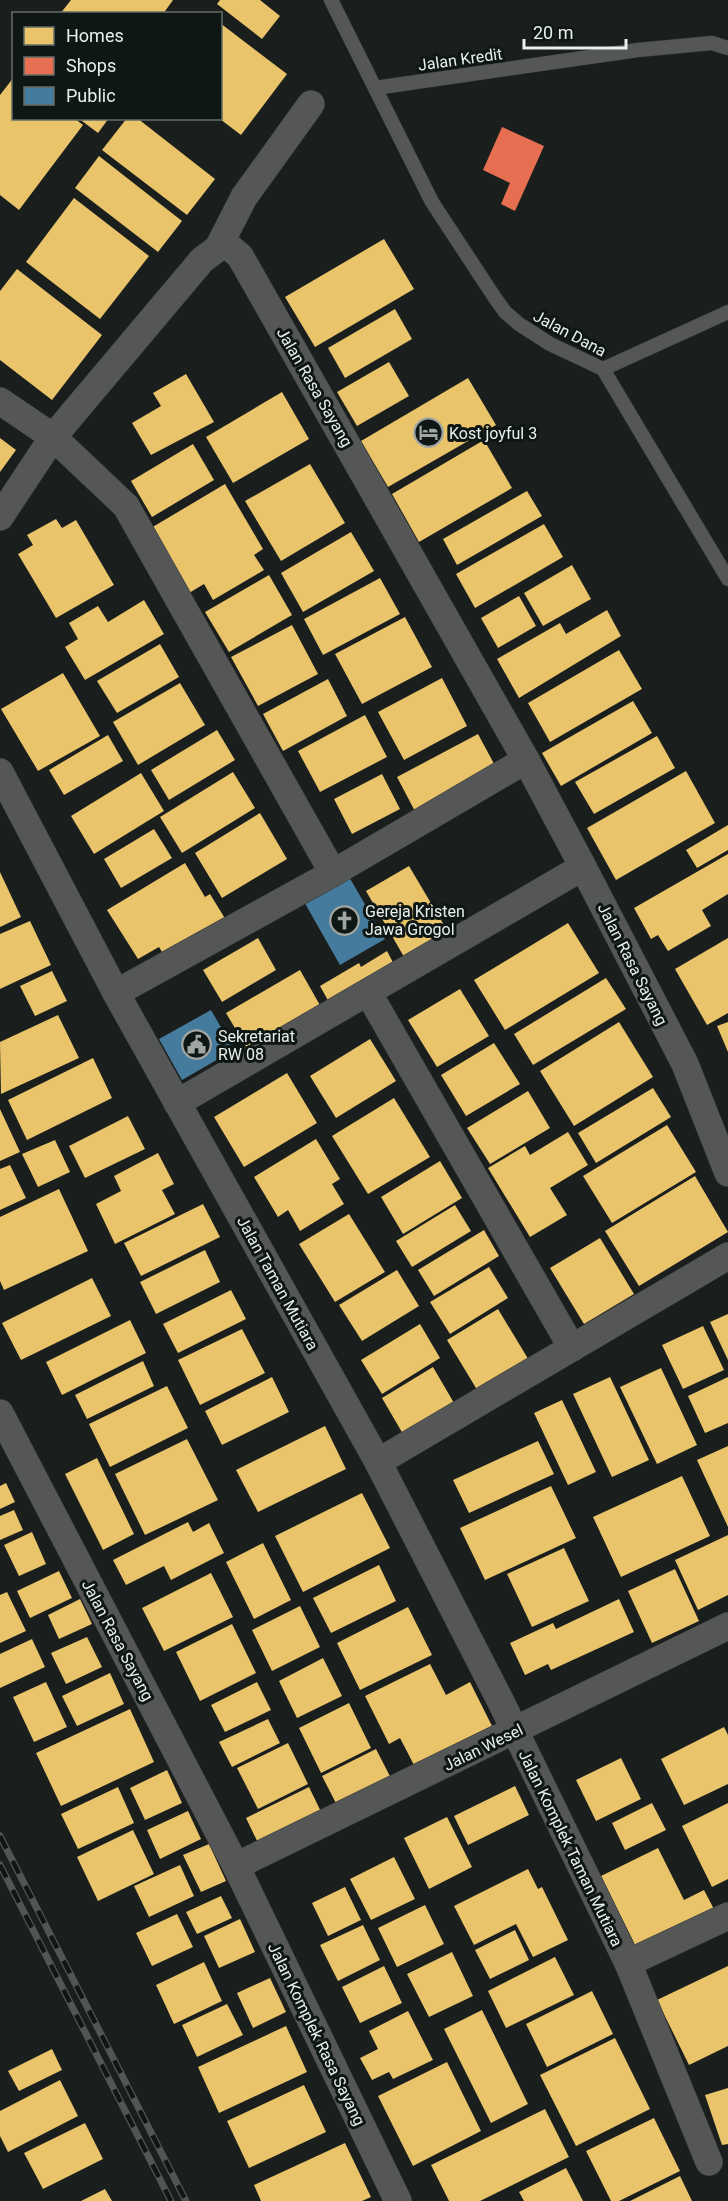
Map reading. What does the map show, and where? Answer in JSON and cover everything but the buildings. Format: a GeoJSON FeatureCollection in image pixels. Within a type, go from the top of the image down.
{"type":"FeatureCollection","features":[{"type":"Feature","properties":{"kind":"street"},"geometry":{"type":"LineString","coordinates":[[0,517],[52,437],[201,260],[218,248],[244,197],[311,104]]}},
{"type":"Feature","properties":{"kind":"street","name":"Jalan Rasa Sayang"},"geometry":{"type":"LineString","coordinates":[[218,248],[228,246],[240,256],[526,760],[584,867],[684,1064],[728,1173]]}},
{"type":"Feature","properties":{"kind":"street"},"geometry":{"type":"LineString","coordinates":[[0,401],[52,437],[126,506],[333,873]]}},
{"type":"Feature","properties":{"kind":"street"},"geometry":{"type":"LineString","coordinates":[[116,993],[333,873],[526,760]]}},
{"type":"Feature","properties":{"kind":"street","name":"Jalan Taman Mutiara"},"geometry":{"type":"LineString","coordinates":[[0,772],[116,993],[378,1462],[514,1732]]}},
{"type":"Feature","properties":{"kind":"street"},"geometry":{"type":"LineString","coordinates":[[177,1103],[369,994],[584,867]]}},
{"type":"Feature","properties":{"kind":"street"},"geometry":{"type":"LineString","coordinates":[[369,994],[572,1348]]}},
{"type":"Feature","properties":{"kind":"street"},"geometry":{"type":"LineString","coordinates":[[378,1462],[728,1256]]}},
{"type":"Feature","properties":{"kind":"street","name":"Jalan Rasa Sayang"},"geometry":{"type":"LineString","coordinates":[[0,1413],[236,1866]]}},
{"type":"Feature","properties":{"kind":"street","name":"Jalan Wesel"},"geometry":{"type":"LineString","coordinates":[[236,1866],[728,1626]]}},
{"type":"Feature","properties":{"kind":"street","name":"Jalan Komplek Taman Mutiara"},"geometry":{"type":"LineString","coordinates":[[514,1732],[628,1963],[709,2162]]}},
{"type":"Feature","properties":{"kind":"street","name":"Jalan Komplek Rasa Sayang"},"geometry":{"type":"LineString","coordinates":[[236,1866],[398,2201]]}},
{"type":"Feature","properties":{"kind":"street","name":"Jalan Komplek Taman Mutiara"},"geometry":{"type":"LineString","coordinates":[[628,1963],[728,1916]]}},
{"type":"Feature","properties":{"kind":"lane","name":"Jalan Dana"},"geometry":{"type":"LineString","coordinates":[[331,0],[432,202],[505,312],[550,344],[603,369],[728,579]]}},
{"type":"Feature","properties":{"kind":"lane","name":"Jalan Kredit"},"geometry":{"type":"LineString","coordinates":[[375,88],[638,50],[712,43],[728,48]]}},
{"type":"Feature","properties":{"kind":"lane"},"geometry":{"type":"LineString","coordinates":[[603,369],[728,312]]}},
{"type":"Feature","properties":{"kind":"railway"},"geometry":{"type":"LineString","coordinates":[[0,1836],[186,2201]]}},
{"type":"Feature","properties":{"kind":"railway"},"geometry":{"type":"LineString","coordinates":[[0,1865],[171,2201]]}},
{"type":"Feature","properties":{"kind":"place","name":"Kost joyful 3"},"geometry":{"type":"Point","coordinates":[428,433]}},
{"type":"Feature","properties":{"kind":"place","name":"Gereja Kristen Jawa Grogol"},"geometry":{"type":"Point","coordinates":[344,920]}},
{"type":"Feature","properties":{"kind":"place","name":"Sekretariat RW 08"},"geometry":{"type":"Point","coordinates":[197,1045]}}]}
